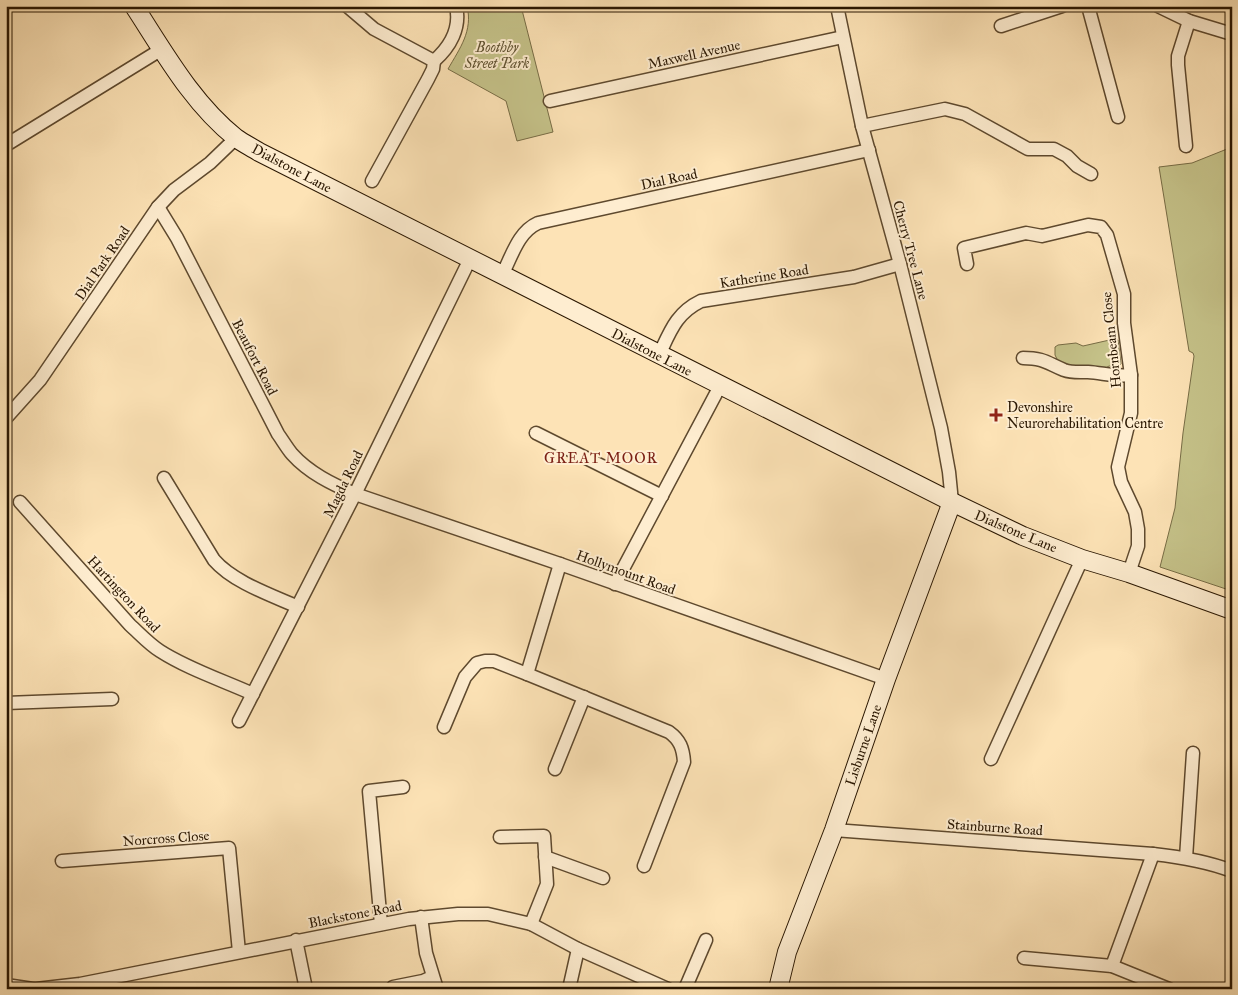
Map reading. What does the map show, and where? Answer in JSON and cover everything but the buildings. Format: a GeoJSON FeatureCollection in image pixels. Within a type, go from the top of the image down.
{"type":"FeatureCollection","features":[{"type":"Feature","properties":{"kind":"street","name":"Dialstone Lane"},"geometry":{"type":"LineString","coordinates":[[134,6],[205,109],[236,138],[259,152],[658,355],[1023,536],[1082,559],[1232,610]]}},
{"type":"Feature","properties":{"kind":"street"},"geometry":{"type":"LineString","coordinates":[[347,6],[374,29],[434,61]]}},
{"type":"Feature","properties":{"kind":"street"},"geometry":{"type":"LineString","coordinates":[[372,181],[428,79],[433,69],[434,61],[454,34],[458,24],[456,6]]}},
{"type":"Feature","properties":{"kind":"street","name":"Cherry Tree Lane"},"geometry":{"type":"LineString","coordinates":[[837,6],[862,126],[900,264],[941,428],[952,502]]}},
{"type":"Feature","properties":{"kind":"street"},"geometry":{"type":"LineString","coordinates":[[1001,26],[1062,6]]}},
{"type":"Feature","properties":{"kind":"street"},"geometry":{"type":"LineString","coordinates":[[1088,6],[1118,117]]}},
{"type":"Feature","properties":{"kind":"street"},"geometry":{"type":"LineString","coordinates":[[1158,6],[1189,21],[1232,34]]}},
{"type":"Feature","properties":{"kind":"street"},"geometry":{"type":"LineString","coordinates":[[1188,137],[1178,56],[1189,21]]}},
{"type":"Feature","properties":{"kind":"street","name":"Maxwell Avenue"},"geometry":{"type":"LineString","coordinates":[[550,101],[843,37]]}},
{"type":"Feature","properties":{"kind":"street"},"geometry":{"type":"LineString","coordinates":[[6,145],[162,49]]}},
{"type":"Feature","properties":{"kind":"street"},"geometry":{"type":"LineString","coordinates":[[862,126],[945,109],[965,114],[1028,148],[1054,149],[1091,174]]}},
{"type":"Feature","properties":{"kind":"street","name":"Dial Park Road"},"geometry":{"type":"LineString","coordinates":[[6,418],[40,380],[158,207],[174,190],[210,163],[236,138]]}},
{"type":"Feature","properties":{"kind":"street","name":"Dial Road"},"geometry":{"type":"LineString","coordinates":[[502,275],[523,234],[538,223],[869,150]]}},
{"type":"Feature","properties":{"kind":"street","name":"Beaufort Road"},"geometry":{"type":"LineString","coordinates":[[158,207],[177,238],[278,434],[291,453],[310,470],[331,483],[355,494]]}},
{"type":"Feature","properties":{"kind":"street","name":"Hornbeam Close"},"geometry":{"type":"LineString","coordinates":[[967,264],[964,248],[1026,233],[1042,236],[1088,225],[1101,227],[1108,235],[1124,294],[1124,323],[1131,375],[1131,413],[1118,468],[1138,529],[1138,546],[1129,574]]}},
{"type":"Feature","properties":{"kind":"street","name":"Magda Road"},"geometry":{"type":"LineString","coordinates":[[239,721],[355,494],[470,259]]}},
{"type":"Feature","properties":{"kind":"street","name":"Katherine Road"},"geometry":{"type":"LineString","coordinates":[[658,355],[673,324],[680,315],[689,307],[701,301],[854,277],[900,264]]}},
{"type":"Feature","properties":{"kind":"street"},"geometry":{"type":"LineString","coordinates":[[1023,358],[1037,358],[1048,361],[1065,370],[1075,372],[1120,376],[1131,375]]}},
{"type":"Feature","properties":{"kind":"street"},"geometry":{"type":"LineString","coordinates":[[616,584],[720,386]]}},
{"type":"Feature","properties":{"kind":"street"},"geometry":{"type":"LineString","coordinates":[[536,433],[662,496]]}},
{"type":"Feature","properties":{"kind":"street"},"geometry":{"type":"LineString","coordinates":[[164,478],[220,567],[234,577],[298,607]]}},
{"type":"Feature","properties":{"kind":"street","name":"Hollymount Road"},"geometry":{"type":"LineString","coordinates":[[355,494],[886,679]]}},
{"type":"Feature","properties":{"kind":"street","name":"Hartington Road"},"geometry":{"type":"LineString","coordinates":[[20,502],[130,625],[146,640],[176,660],[253,694]]}},
{"type":"Feature","properties":{"kind":"street","name":"Lisburne Lane"},"geometry":{"type":"LineString","coordinates":[[778,989],[787,952],[834,830],[886,679],[952,502]]}},
{"type":"Feature","properties":{"kind":"street"},"geometry":{"type":"LineString","coordinates":[[991,759],[1082,559]]}},
{"type":"Feature","properties":{"kind":"street"},"geometry":{"type":"LineString","coordinates":[[527,674],[560,564]]}},
{"type":"Feature","properties":{"kind":"street"},"geometry":{"type":"LineString","coordinates":[[444,727],[465,677],[477,663],[494,661],[669,732],[681,744],[684,762],[654,850],[644,866]]}},
{"type":"Feature","properties":{"kind":"street"},"geometry":{"type":"LineString","coordinates":[[554,769],[584,697]]}},
{"type":"Feature","properties":{"kind":"street"},"geometry":{"type":"LineString","coordinates":[[6,703],[112,699]]}},
{"type":"Feature","properties":{"kind":"street"},"geometry":{"type":"LineString","coordinates":[[1186,858],[1193,753]]}},
{"type":"Feature","properties":{"kind":"street"},"geometry":{"type":"LineString","coordinates":[[381,924],[370,791],[403,788]]}},
{"type":"Feature","properties":{"kind":"street","name":"Stainburne Road"},"geometry":{"type":"LineString","coordinates":[[834,830],[1153,854],[1216,864],[1232,871]]}},
{"type":"Feature","properties":{"kind":"street"},"geometry":{"type":"LineString","coordinates":[[500,837],[544,836],[546,884],[532,924]]}},
{"type":"Feature","properties":{"kind":"street","name":"Norcross Close"},"geometry":{"type":"LineString","coordinates":[[62,861],[229,848],[239,952]]}},
{"type":"Feature","properties":{"kind":"street"},"geometry":{"type":"LineString","coordinates":[[1112,966],[1153,854]]}},
{"type":"Feature","properties":{"kind":"street"},"geometry":{"type":"LineString","coordinates":[[545,857],[603,878]]}},
{"type":"Feature","properties":{"kind":"street","name":"Blackstone Road"},"geometry":{"type":"LineString","coordinates":[[6,984],[35,989],[80,986],[381,924],[421,917],[488,914],[532,924],[578,949],[668,989]]}},
{"type":"Feature","properties":{"kind":"street"},"geometry":{"type":"LineString","coordinates":[[393,987],[423,981],[434,983],[422,935],[421,917]]}},
{"type":"Feature","properties":{"kind":"street"},"geometry":{"type":"LineString","coordinates":[[296,940],[306,989]]}},
{"type":"Feature","properties":{"kind":"street"},"geometry":{"type":"LineString","coordinates":[[685,989],[706,940]]}},
{"type":"Feature","properties":{"kind":"street"},"geometry":{"type":"LineString","coordinates":[[569,989],[578,949]]}},
{"type":"Feature","properties":{"kind":"street"},"geometry":{"type":"LineString","coordinates":[[1024,958],[1112,966],[1169,989]]}},
{"type":"Feature","properties":{"kind":"green space","name":"Boothby Street Park"},"geometry":{"type":"Polygon","coordinates":[[[467,6],[521,6],[553,132],[517,141],[506,101],[448,69],[467,31],[467,6]]]}},
{"type":"Feature","properties":{"kind":"green space"},"geometry":{"type":"Polygon","coordinates":[[[1232,147],[1232,591],[1160,567],[1175,508],[1194,356],[1189,351],[1159,167],[1192,163],[1232,147]]]}},
{"type":"Feature","properties":{"kind":"green space"},"geometry":{"type":"Polygon","coordinates":[[[1114,339],[1118,340],[1121,364],[1118,367],[1109,366],[1104,369],[1079,368],[1058,361],[1055,355],[1055,347],[1058,345],[1076,343],[1083,346],[1114,339]]]}},
{"type":"Feature","properties":{"kind":"place","name":"Devonshire Neurorehabilitation Centre"},"geometry":{"type":"Point","coordinates":[996,415]}},
{"type":"Feature","properties":{"kind":"district","name":"GREAT MOOR"},"geometry":{"type":"Point","coordinates":[601,458]}}]}
